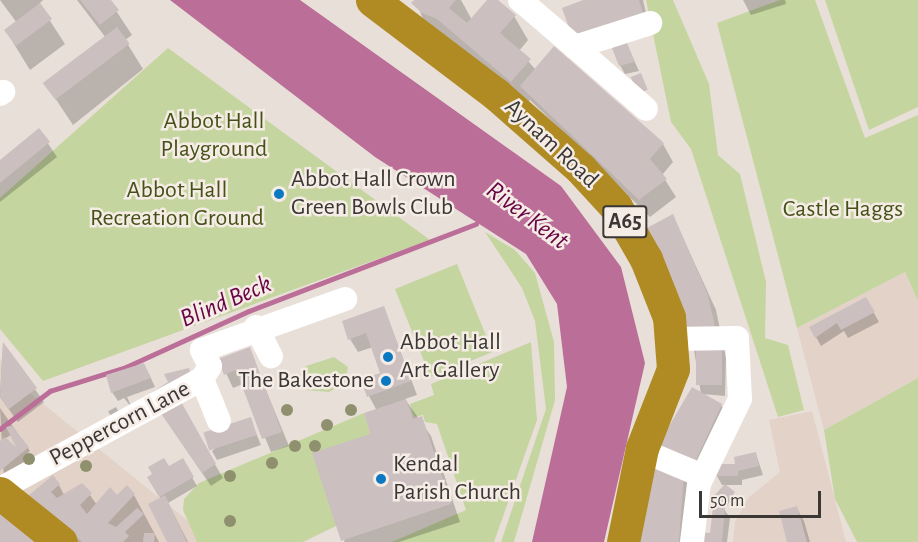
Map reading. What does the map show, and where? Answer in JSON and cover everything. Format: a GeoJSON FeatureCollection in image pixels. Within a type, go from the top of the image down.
{"type":"FeatureCollection","features":[{"type":"Feature","properties":{"kind":"highway","name":"Aynam Road"},"geometry":{"type":"LineString","coordinates":[[372,0],[496,94],[616,207],[646,259],[672,339],[673,369],[641,450],[623,542]]}},
{"type":"Feature","properties":{"kind":"highway"},"geometry":{"type":"LineString","coordinates":[[5,495],[61,542]]}},
{"type":"Feature","properties":{"kind":"street"},"geometry":{"type":"LineString","coordinates":[[525,1],[646,109]]}},
{"type":"Feature","properties":{"kind":"street"},"geometry":{"type":"LineString","coordinates":[[574,47],[650,23]]}},
{"type":"Feature","properties":{"kind":"street","name":"Peppercorn Lane"},"geometry":{"type":"LineString","coordinates":[[5,495],[33,470],[202,379],[210,366],[202,350],[256,327],[345,299]]}},
{"type":"Feature","properties":{"kind":"street"},"geometry":{"type":"LineString","coordinates":[[256,327],[271,356]]}},
{"type":"Feature","properties":{"kind":"street"},"geometry":{"type":"LineString","coordinates":[[672,339],[737,338],[740,399],[703,476],[692,542]]}},
{"type":"Feature","properties":{"kind":"street"},"geometry":{"type":"LineString","coordinates":[[202,379],[219,421]]}},
{"type":"Feature","properties":{"kind":"street"},"geometry":{"type":"LineString","coordinates":[[641,450],[703,476]]}},
{"type":"Feature","properties":{"kind":"shaded area"},"geometry":{"type":"Polygon","coordinates":[[[905,272],[918,301],[918,378],[824,430],[797,328],[905,272]]]}},
{"type":"Feature","properties":{"kind":"shaded area"},"geometry":{"type":"Polygon","coordinates":[[[0,358],[21,386],[214,542],[0,542],[0,358]]]}},
{"type":"Feature","properties":{"kind":"shaded area"},"geometry":{"type":"Polygon","coordinates":[[[812,411],[846,542],[733,542],[735,522],[749,497],[780,472],[769,420],[812,411]]]}},
{"type":"Feature","properties":{"kind":"green space"},"geometry":{"type":"Polygon","coordinates":[[[646,0],[673,0],[709,84],[718,155],[740,174],[766,282],[765,338],[788,345],[804,410],[778,417],[691,149],[671,122],[646,0]]]}},
{"type":"Feature","properties":{"kind":"green space","name":"Castle Haggs"},"geometry":{"type":"Polygon","coordinates":[[[780,0],[815,0],[865,138],[918,115],[918,301],[905,272],[797,328],[717,23],[780,0]]]}},
{"type":"Feature","properties":{"kind":"green space"},"geometry":{"type":"Polygon","coordinates":[[[825,0],[918,0],[918,107],[869,130],[825,0]]]}},
{"type":"Feature","properties":{"kind":"green space","name":"Abbot Hall Recreation Ground"},"geometry":{"type":"Polygon","coordinates":[[[168,48],[430,240],[43,381],[0,329],[0,198],[168,48]]]}},
{"type":"Feature","properties":{"kind":"green space"},"geometry":{"type":"Polygon","coordinates":[[[485,232],[515,250],[535,273],[554,342],[555,400],[514,542],[501,542],[546,409],[535,321],[522,288],[485,232]]]}},
{"type":"Feature","properties":{"kind":"green space"},"geometry":{"type":"Polygon","coordinates":[[[457,264],[493,352],[430,377],[395,289],[457,264]]]}},
{"type":"Feature","properties":{"kind":"green space"},"geometry":{"type":"Polygon","coordinates":[[[531,342],[537,420],[494,542],[392,542],[466,510],[437,424],[425,422],[423,415],[414,417],[410,404],[434,395],[431,384],[531,342]]]}},
{"type":"Feature","properties":{"kind":"green space"},"geometry":{"type":"Polygon","coordinates":[[[334,357],[348,367],[345,383],[329,392],[306,390],[300,374],[306,366],[334,357]]]}},
{"type":"Feature","properties":{"kind":"green space"},"geometry":{"type":"Polygon","coordinates":[[[918,378],[918,542],[857,542],[835,499],[824,430],[918,378]]]}},
{"type":"Feature","properties":{"kind":"green space"},"geometry":{"type":"Polygon","coordinates":[[[364,413],[370,434],[336,526],[303,542],[197,542],[183,510],[184,499],[199,483],[364,413]]]}},
{"type":"Feature","properties":{"kind":"water","name":"River Kent"},"geometry":{"type":"Polygon","coordinates":[[[170,0],[300,0],[561,186],[621,267],[645,363],[604,542],[532,542],[567,387],[557,304],[526,254],[375,157],[170,0]]]}},
{"type":"Feature","properties":{"kind":"building"},"geometry":{"type":"Polygon","coordinates":[[[80,0],[111,0],[119,10],[100,25],[80,0]]]}},
{"type":"Feature","properties":{"kind":"building"},"geometry":{"type":"Polygon","coordinates":[[[414,0],[456,0],[449,8],[467,23],[487,0],[498,0],[516,15],[500,33],[531,59],[511,82],[437,19],[422,13],[411,3],[414,0]]]}},
{"type":"Feature","properties":{"kind":"building"},"geometry":{"type":"Polygon","coordinates":[[[583,0],[639,0],[644,17],[573,39],[562,8],[583,0]]]}},
{"type":"Feature","properties":{"kind":"building"},"geometry":{"type":"Polygon","coordinates":[[[40,3],[52,19],[16,46],[4,30],[40,3]]]}},
{"type":"Feature","properties":{"kind":"building"},"geometry":{"type":"Polygon","coordinates":[[[117,27],[130,44],[55,100],[43,83],[117,27]]]}},
{"type":"Feature","properties":{"kind":"building"},"geometry":{"type":"Polygon","coordinates":[[[627,43],[635,62],[619,66],[612,48],[627,43]]]}},
{"type":"Feature","properties":{"kind":"building"},"geometry":{"type":"Polygon","coordinates":[[[554,46],[664,143],[650,159],[667,179],[639,200],[520,86],[554,46]]]}},
{"type":"Feature","properties":{"kind":"building"},"geometry":{"type":"Polygon","coordinates":[[[641,73],[648,90],[638,94],[631,77],[641,73]]]}},
{"type":"Feature","properties":{"kind":"building"},"geometry":{"type":"Polygon","coordinates":[[[39,128],[50,142],[0,183],[0,160],[39,128]]]}},
{"type":"Feature","properties":{"kind":"building"},"geometry":{"type":"Polygon","coordinates":[[[673,214],[708,295],[716,331],[687,333],[647,228],[673,214]]]}},
{"type":"Feature","properties":{"kind":"building"},"geometry":{"type":"Polygon","coordinates":[[[866,297],[875,312],[841,330],[837,323],[815,338],[809,327],[866,297]]]}},
{"type":"Feature","properties":{"kind":"building","name":"Abbot Hall Art Gallery"},"geometry":{"type":"Polygon","coordinates":[[[384,306],[411,381],[367,397],[361,380],[380,373],[366,333],[348,340],[342,321],[384,306]]]}},
{"type":"Feature","properties":{"kind":"building"},"geometry":{"type":"Polygon","coordinates":[[[3,342],[37,388],[9,409],[0,397],[3,342]]]}},
{"type":"Feature","properties":{"kind":"building"},"geometry":{"type":"Polygon","coordinates":[[[250,347],[282,432],[262,439],[236,370],[224,375],[218,359],[250,347]]]}},
{"type":"Feature","properties":{"kind":"building"},"geometry":{"type":"Polygon","coordinates":[[[696,347],[722,347],[722,385],[696,385],[696,347]]]}},
{"type":"Feature","properties":{"kind":"building"},"geometry":{"type":"Polygon","coordinates":[[[144,363],[151,378],[111,393],[106,375],[144,363]]]}},
{"type":"Feature","properties":{"kind":"building"},"geometry":{"type":"Polygon","coordinates":[[[189,368],[192,379],[148,395],[168,382],[164,374],[189,368]]]}},
{"type":"Feature","properties":{"kind":"building"},"geometry":{"type":"Polygon","coordinates":[[[692,387],[722,404],[695,462],[658,445],[692,387]]]}},
{"type":"Feature","properties":{"kind":"building","name":"Kendal Parish Church"},"geometry":{"type":"Polygon","coordinates":[[[406,399],[413,419],[422,416],[451,504],[341,541],[312,453],[370,434],[364,413],[406,399]]]}},
{"type":"Feature","properties":{"kind":"building"},"geometry":{"type":"Polygon","coordinates":[[[180,400],[216,464],[202,473],[160,412],[180,400]]]}},
{"type":"Feature","properties":{"kind":"building"},"geometry":{"type":"Polygon","coordinates":[[[251,417],[257,435],[209,451],[203,432],[251,417]]]}},
{"type":"Feature","properties":{"kind":"building"},"geometry":{"type":"Polygon","coordinates":[[[12,426],[29,447],[0,471],[0,441],[5,437],[16,447],[6,427],[12,426]]]}},
{"type":"Feature","properties":{"kind":"building"},"geometry":{"type":"Polygon","coordinates":[[[756,452],[759,466],[738,471],[738,476],[716,476],[718,464],[735,464],[734,457],[756,452]]]}},
{"type":"Feature","properties":{"kind":"building"},"geometry":{"type":"Polygon","coordinates":[[[164,458],[169,466],[183,458],[194,477],[159,497],[147,477],[152,474],[148,467],[164,458]]]}},
{"type":"Feature","properties":{"kind":"building"},"geometry":{"type":"Polygon","coordinates":[[[651,466],[684,474],[679,542],[637,542],[651,466]]]}},
{"type":"Feature","properties":{"kind":"building"},"geometry":{"type":"Polygon","coordinates":[[[53,475],[60,484],[51,492],[57,498],[82,483],[92,493],[80,505],[87,514],[110,487],[117,495],[127,485],[135,494],[108,523],[116,527],[137,508],[144,514],[125,532],[129,536],[123,542],[82,542],[28,496],[53,475]]]}},
{"type":"Feature","properties":{"kind":"building"},"geometry":{"type":"Polygon","coordinates":[[[725,484],[735,492],[724,503],[714,496],[725,484]]]}},
{"type":"Feature","properties":{"kind":"building"},"geometry":{"type":"Polygon","coordinates":[[[165,495],[187,542],[167,542],[148,504],[165,495]]]}},
{"type":"Feature","properties":{"kind":"building"},"geometry":{"type":"Polygon","coordinates":[[[797,506],[807,542],[787,542],[779,511],[797,506]]]}},
{"type":"Feature","properties":{"kind":"building"},"geometry":{"type":"Polygon","coordinates":[[[713,507],[725,508],[722,542],[698,542],[699,532],[710,533],[713,507]]]}},
{"type":"Feature","properties":{"kind":"building"},"geometry":{"type":"Polygon","coordinates":[[[0,510],[43,542],[0,542],[0,510]]]}},
{"type":"Feature","properties":{"kind":"building"},"geometry":{"type":"Polygon","coordinates":[[[144,533],[155,533],[154,542],[143,542],[144,533]]]}},
{"type":"Feature","properties":{"kind":"waterway","name":"Blind Beck"},"geometry":{"type":"LineString","coordinates":[[0,429],[50,391],[126,367],[249,311],[476,224]]}},
{"type":"Feature","properties":{"kind":"place","name":"Abbot Hall Crown Green Bowls Club"},"geometry":{"type":"Point","coordinates":[279,194]}},
{"type":"Feature","properties":{"kind":"place","name":"Abbot Hall Art Gallery"},"geometry":{"type":"Point","coordinates":[388,357]}},
{"type":"Feature","properties":{"kind":"place","name":"The Bakestone"},"geometry":{"type":"Point","coordinates":[386,381]}},
{"type":"Feature","properties":{"kind":"place","name":"Kendal Parish Church"},"geometry":{"type":"Point","coordinates":[381,479]}},
{"type":"Feature","properties":{"kind":"park label","name":"Abbot Hall Playground"},"geometry":{"type":"Point","coordinates":[214,136]}}]}
